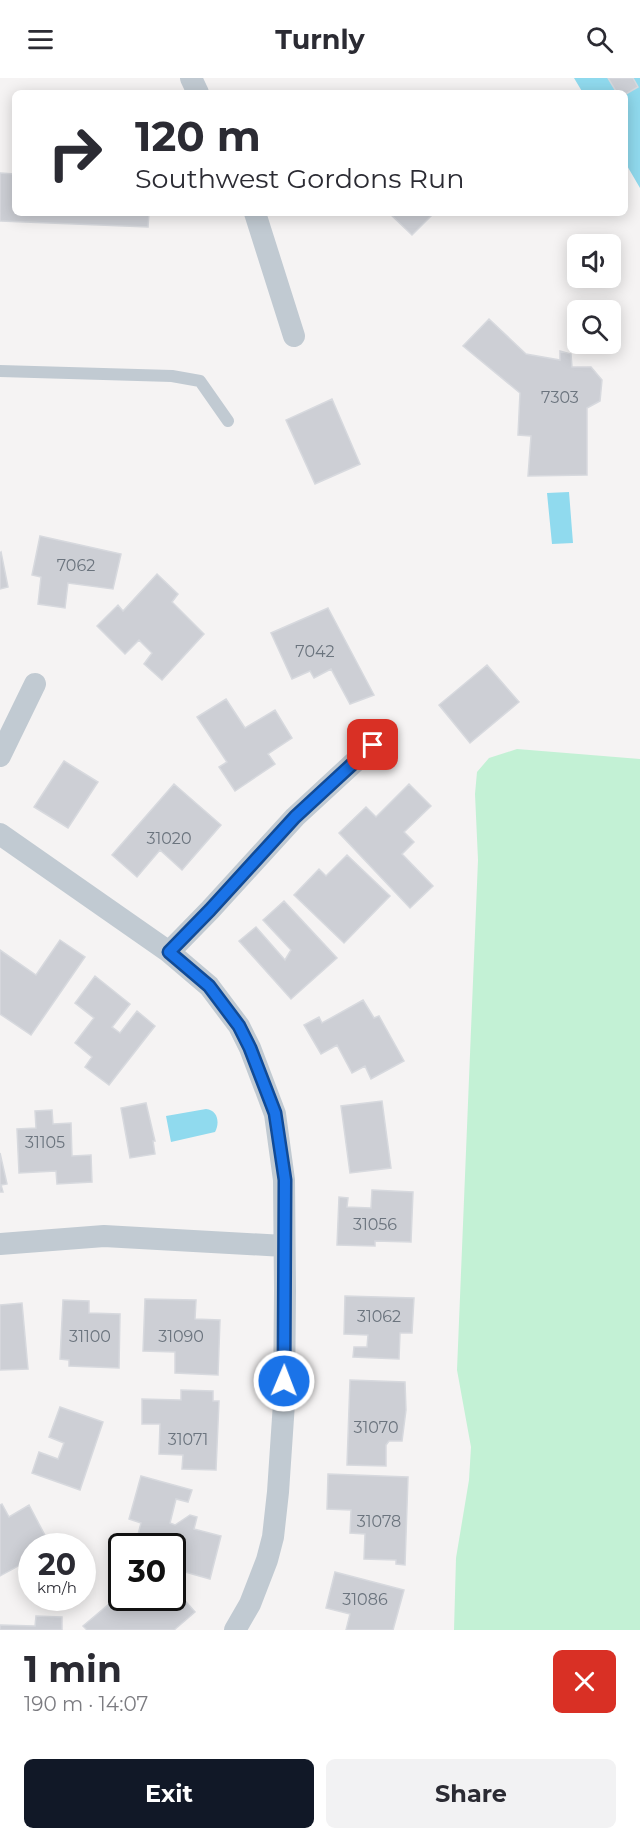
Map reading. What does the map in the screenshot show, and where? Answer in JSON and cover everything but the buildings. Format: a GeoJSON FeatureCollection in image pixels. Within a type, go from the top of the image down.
{"type":"FeatureCollection","features":[{"type":"Feature","properties":{"kind":"street"},"geometry":{"type":"LineString","coordinates":[[256,216],[294,336]]}},
{"type":"Feature","properties":{"kind":"street"},"geometry":{"type":"LineString","coordinates":[[0,756],[35,684]]}},
{"type":"Feature","properties":{"kind":"street"},"geometry":{"type":"LineString","coordinates":[[169,952],[295,817],[373,745]]}},
{"type":"Feature","properties":{"kind":"street"},"geometry":{"type":"LineString","coordinates":[[0,834],[169,952],[209,986],[239,1026],[275,1113],[285,1180],[284,1403],[278,1492],[273,1537],[267,1560],[250,1604],[235,1630]]}},
{"type":"Feature","properties":{"kind":"street"},"geometry":{"type":"LineString","coordinates":[[0,1244],[104,1236],[284,1246]]}},
{"type":"Feature","properties":{"kind":"lane"},"geometry":{"type":"LineString","coordinates":[[0,371],[172,376],[200,381],[228,421]]}},
{"type":"Feature","properties":{"kind":"green space"},"geometry":{"type":"Polygon","coordinates":[[[517,749],[640,759],[640,1630],[454,1630],[456,1558],[469,1480],[471,1447],[457,1370],[478,860],[475,794],[477,772],[489,758],[517,749]]]}},
{"type":"Feature","properties":{"kind":"water"},"geometry":{"type":"Polygon","coordinates":[[[574,78],[640,78],[640,188],[628,167],[628,90],[581,90],[574,78]]]}},
{"type":"Feature","properties":{"kind":"water"},"geometry":{"type":"Polygon","coordinates":[[[569,492],[573,543],[552,544],[547,493],[569,492]]]}},
{"type":"Feature","properties":{"kind":"water"},"geometry":{"type":"Polygon","coordinates":[[[206,1109],[213,1112],[217,1118],[215,1132],[171,1142],[166,1116],[206,1109]]]}},
{"type":"Feature","properties":{"kind":"route"},"geometry":{"type":"LineString","coordinates":[[284,1381],[285,1180],[275,1113],[239,1026],[209,986],[169,952],[295,817],[373,745]]}}]}
